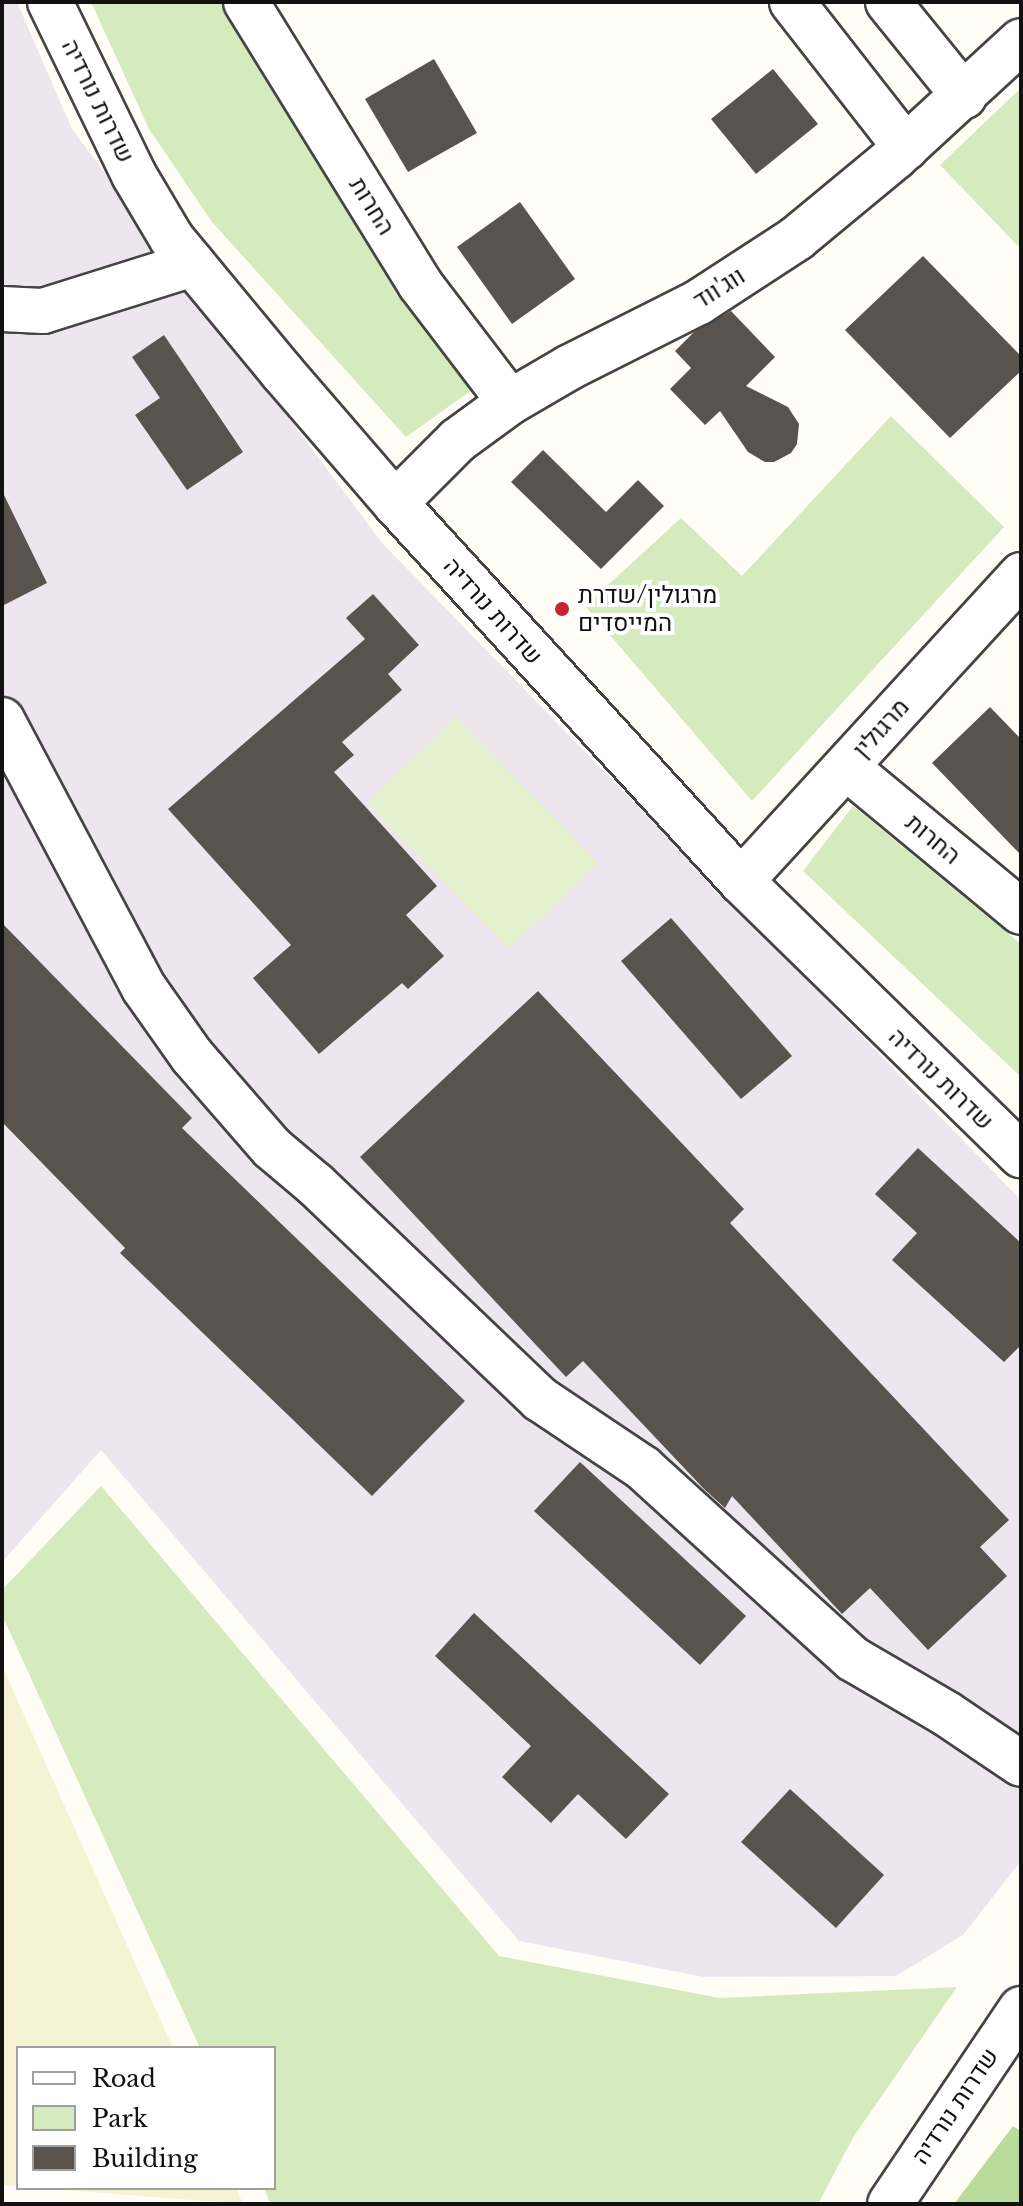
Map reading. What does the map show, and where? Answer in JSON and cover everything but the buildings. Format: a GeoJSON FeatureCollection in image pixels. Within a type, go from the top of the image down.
{"type":"FeatureCollection","features":[{"type":"Feature","properties":{"kind":"street","name":"שדרות נורדיה"},"geometry":{"type":"LineString","coordinates":[[50,2],[134,175],[172,239],[193,264],[395,503],[741,881],[1021,1155]]}},
{"type":"Feature","properties":{"kind":"street","name":"החרות"},"geometry":{"type":"LineString","coordinates":[[246,2],[420,284],[510,402]]}},
{"type":"Feature","properties":{"kind":"street"},"geometry":{"type":"LineString","coordinates":[[792,2],[906,148]]}},
{"type":"Feature","properties":{"kind":"street"},"geometry":{"type":"LineString","coordinates":[[888,2],[964,96]]}},
{"type":"Feature","properties":{"kind":"street","name":"ווג'ווד"},"geometry":{"type":"LineString","coordinates":[[395,503],[458,440],[510,402],[570,367],[699,302],[797,238],[906,148],[1021,41]]}},
{"type":"Feature","properties":{"kind":"street"},"geometry":{"type":"LineString","coordinates":[[2,309],[43,311],[193,264]]}},
{"type":"Feature","properties":{"kind":"street","name":"מרגולין"},"geometry":{"type":"LineString","coordinates":[[741,881],[1021,575]]}},
{"type":"Feature","properties":{"kind":"street"},"geometry":{"type":"LineString","coordinates":[[2,720],[144,988],[192,1056],[272,1148],[327,1195],[540,1399],[643,1468],[853,1659],[947,1714],[1021,1764]]}},
{"type":"Feature","properties":{"kind":"street","name":"החרות"},"geometry":{"type":"LineString","coordinates":[[846,767],[1021,912]]}},
{"type":"Feature","properties":{"kind":"street","name":"שדרות נורדיה"},"geometry":{"type":"LineString","coordinates":[[890,2204],[1021,2009]]}},
{"type":"Feature","properties":{"kind":"shaded area"},"geometry":{"type":"Polygon","coordinates":[[[2,2],[17,2],[72,129],[383,544],[1021,1200],[1021,1861],[963,1935],[896,1976],[704,1977],[519,1941],[101,1450],[2,1562],[2,2]]]}},
{"type":"Feature","properties":{"kind":"shaded area"},"geometry":{"type":"Polygon","coordinates":[[[2,1666],[172,2046],[16,2046],[16,2186],[2,2185],[2,1666]]]}},
{"type":"Feature","properties":{"kind":"shaded area"},"geometry":{"type":"Polygon","coordinates":[[[64,2190],[237,2190],[243,2204],[64,2190]]]}},
{"type":"Feature","properties":{"kind":"green space"},"geometry":{"type":"Polygon","coordinates":[[[91,2],[230,2],[416,316],[476,387],[406,437],[212,222],[149,129],[91,2]]]}},
{"type":"Feature","properties":{"kind":"green space"},"geometry":{"type":"Polygon","coordinates":[[[1021,88],[1021,249],[940,165],[1021,88]]]}},
{"type":"Feature","properties":{"kind":"green space"},"geometry":{"type":"Polygon","coordinates":[[[891,416],[1004,527],[752,801],[585,606],[681,518],[742,576],[891,416]]]}},
{"type":"Feature","properties":{"kind":"green space"},"geometry":{"type":"Polygon","coordinates":[[[456,716],[598,863],[509,949],[367,803],[456,716]]]}},
{"type":"Feature","properties":{"kind":"green space"},"geometry":{"type":"Polygon","coordinates":[[[853,806],[1021,944],[1021,1077],[803,871],[853,806]]]}},
{"type":"Feature","properties":{"kind":"green space"},"geometry":{"type":"Polygon","coordinates":[[[101,1486],[499,1956],[720,1998],[957,1987],[854,2136],[818,2204],[270,2203],[265,2190],[276,2190],[276,2046],[199,2046],[2,1615],[2,1590],[101,1486]]]}},
{"type":"Feature","properties":{"kind":"green space"},"geometry":{"type":"Polygon","coordinates":[[[1013,2126],[1021,2131],[1021,2204],[954,2204],[1013,2126]]]}},
{"type":"Feature","properties":{"kind":"place","name":"מרגולין/שדרת המייסדים"},"geometry":{"type":"Point","coordinates":[562,609]}}]}
